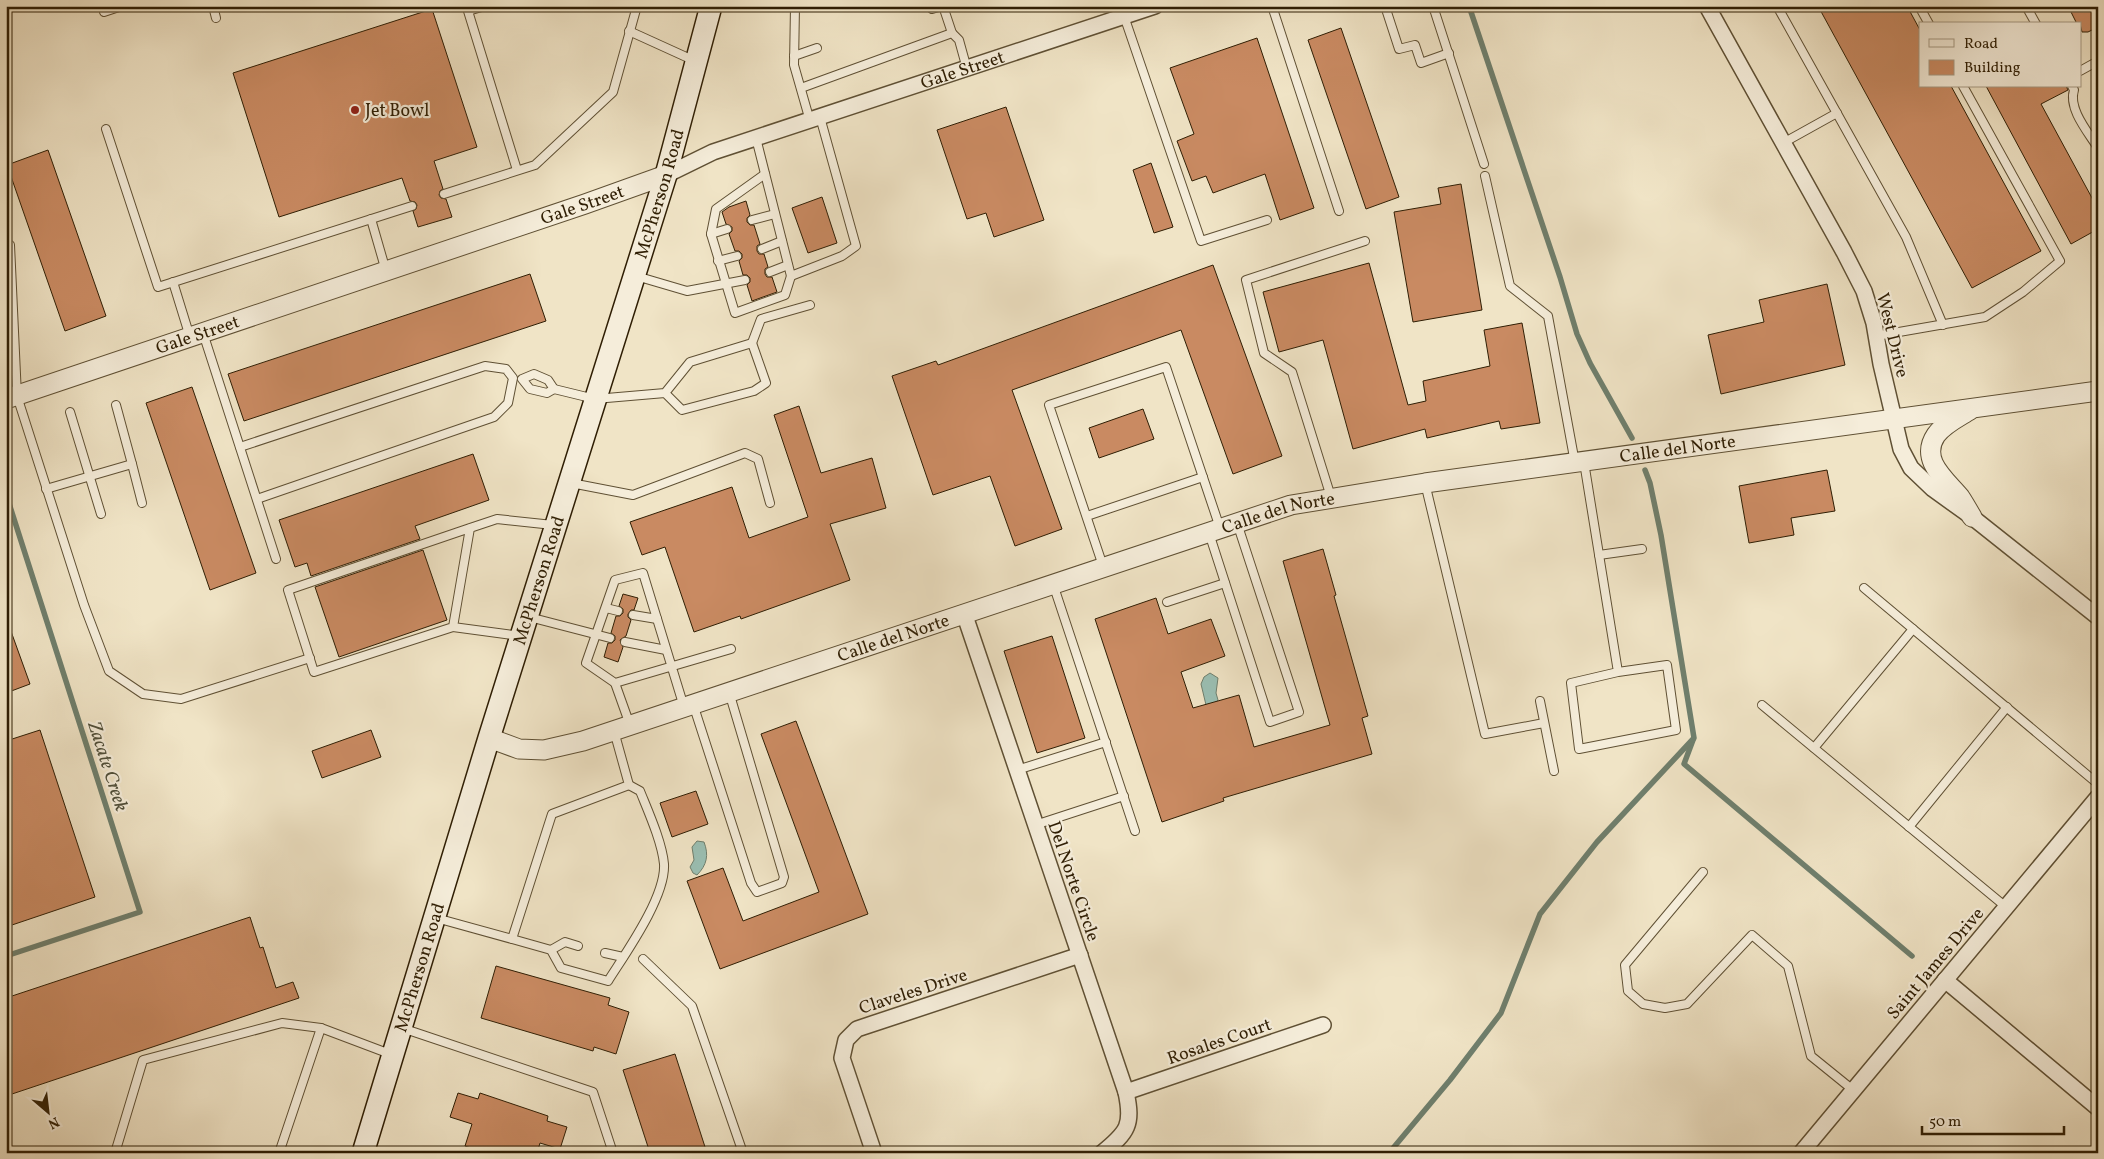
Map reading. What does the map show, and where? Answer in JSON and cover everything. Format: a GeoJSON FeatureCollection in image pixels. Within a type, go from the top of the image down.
{"type":"FeatureCollection","features":[{"type":"Feature","properties":{"kind":"main road","name":"McPherson Road"},"geometry":{"type":"LineString","coordinates":[[363,1153],[488,738],[666,176],[711,6]]}},
{"type":"Feature","properties":{"kind":"street","name":"Gale Street"},"geometry":{"type":"LineString","coordinates":[[11,398],[666,176],[713,152],[1155,6]]}},
{"type":"Feature","properties":{"kind":"street","name":"West Drive"},"geometry":{"type":"LineString","coordinates":[[1707,6],[1864,291],[1901,449],[1911,468],[1933,489],[1972,517],[2098,617]]}},
{"type":"Feature","properties":{"kind":"street","name":"Calle del Norte"},"geometry":{"type":"LineString","coordinates":[[488,738],[519,749],[544,750],[583,741],[1291,505],[1425,482],[1894,420],[1975,406],[2098,391]]}},
{"type":"Feature","properties":{"kind":"street"},"geometry":{"type":"LineString","coordinates":[[1972,517],[1959,497],[1936,470],[1931,454],[1932,444],[1936,435],[1945,426],[1975,406]]}},
{"type":"Feature","properties":{"kind":"street","name":"Del Norte Circle"},"geometry":{"type":"LineString","coordinates":[[964,613],[1126,1092],[1131,1113],[1126,1129],[1102,1153]]}},
{"type":"Feature","properties":{"kind":"street","name":"Saint James Drive"},"geometry":{"type":"LineString","coordinates":[[1801,1153],[2098,797]]}},
{"type":"Feature","properties":{"kind":"street","name":"Claveles Drive"},"geometry":{"type":"LineString","coordinates":[[874,1153],[842,1058],[846,1040],[857,1029],[1080,955]]}},
{"type":"Feature","properties":{"kind":"street"},"geometry":{"type":"LineString","coordinates":[[1946,980],[2098,1108]]}},
{"type":"Feature","properties":{"kind":"street","name":"Rosales Court"},"geometry":{"type":"LineString","coordinates":[[1126,1092],[1323,1025]]}},
{"type":"Feature","properties":{"kind":"lane"},"geometry":{"type":"LineString","coordinates":[[104,12],[122,6]]}},
{"type":"Feature","properties":{"kind":"lane"},"geometry":{"type":"LineString","coordinates":[[213,6],[216,18]]}},
{"type":"Feature","properties":{"kind":"lane"},"geometry":{"type":"LineString","coordinates":[[485,6],[468,12],[517,170]]}},
{"type":"Feature","properties":{"kind":"lane"},"geometry":{"type":"LineString","coordinates":[[444,194],[535,165],[613,92],[637,6]]}},
{"type":"Feature","properties":{"kind":"lane"},"geometry":{"type":"LineString","coordinates":[[791,276],[842,256],[856,246],[815,119],[801,88],[794,65],[795,6]]}},
{"type":"Feature","properties":{"kind":"lane"},"geometry":{"type":"LineString","coordinates":[[932,9],[942,6],[952,33],[959,40],[967,69]]}},
{"type":"Feature","properties":{"kind":"lane"},"geometry":{"type":"LineString","coordinates":[[1272,6],[1339,210]]}},
{"type":"Feature","properties":{"kind":"lane"},"geometry":{"type":"LineString","coordinates":[[1385,6],[1399,49],[1415,45],[1421,63],[1448,53]]}},
{"type":"Feature","properties":{"kind":"lane"},"geometry":{"type":"LineString","coordinates":[[1433,6],[1484,164]]}},
{"type":"Feature","properties":{"kind":"lane"},"geometry":{"type":"LineString","coordinates":[[1778,6],[1906,238],[1943,325]]}},
{"type":"Feature","properties":{"kind":"lane"},"geometry":{"type":"LineString","coordinates":[[1919,6],[1927,22]]}},
{"type":"Feature","properties":{"kind":"lane"},"geometry":{"type":"LineString","coordinates":[[2026,6],[2035,22]]}},
{"type":"Feature","properties":{"kind":"lane"},"geometry":{"type":"LineString","coordinates":[[1124,16],[1201,241],[1267,220]]}},
{"type":"Feature","properties":{"kind":"lane"},"geometry":{"type":"LineString","coordinates":[[629,31],[697,62]]}},
{"type":"Feature","properties":{"kind":"lane"},"geometry":{"type":"LineString","coordinates":[[801,88],[952,33]]}},
{"type":"Feature","properties":{"kind":"lane"},"geometry":{"type":"LineString","coordinates":[[794,56],[817,48]]}},
{"type":"Feature","properties":{"kind":"lane"},"geometry":{"type":"LineString","coordinates":[[2082,70],[2098,61]]}},
{"type":"Feature","properties":{"kind":"lane"},"geometry":{"type":"LineString","coordinates":[[1876,336],[1985,317],[2023,292],[2060,261],[1964,88]]}},
{"type":"Feature","properties":{"kind":"lane"},"geometry":{"type":"LineString","coordinates":[[2073,88],[2071,98],[2075,108],[2098,148]]}},
{"type":"Feature","properties":{"kind":"lane"},"geometry":{"type":"LineString","coordinates":[[1783,142],[1837,113]]}},
{"type":"Feature","properties":{"kind":"lane"},"geometry":{"type":"LineString","coordinates":[[106,129],[158,287],[412,206]]}},
{"type":"Feature","properties":{"kind":"lane"},"geometry":{"type":"LineString","coordinates":[[756,138],[791,276],[785,295],[735,312],[711,234],[716,209],[765,174]]}},
{"type":"Feature","properties":{"kind":"lane"},"geometry":{"type":"LineString","coordinates":[[1485,176],[1510,286],[1548,316],[1599,555],[1618,672]]}},
{"type":"Feature","properties":{"kind":"lane"},"geometry":{"type":"LineString","coordinates":[[752,220],[775,214]]}},
{"type":"Feature","properties":{"kind":"lane"},"geometry":{"type":"LineString","coordinates":[[371,219],[386,271]]}},
{"type":"Feature","properties":{"kind":"lane"},"geometry":{"type":"LineString","coordinates":[[711,234],[727,229]]}},
{"type":"Feature","properties":{"kind":"lane"},"geometry":{"type":"LineString","coordinates":[[762,248],[782,241]]}},
{"type":"Feature","properties":{"kind":"lane"},"geometry":{"type":"LineString","coordinates":[[1332,497],[1292,372],[1264,353],[1246,280],[1365,241]]}},
{"type":"Feature","properties":{"kind":"lane"},"geometry":{"type":"LineString","coordinates":[[10,245],[11,398],[46,489],[84,605],[109,672],[143,694],[181,699],[310,658]]}},
{"type":"Feature","properties":{"kind":"lane"},"geometry":{"type":"LineString","coordinates":[[718,261],[737,256]]}},
{"type":"Feature","properties":{"kind":"lane"},"geometry":{"type":"LineString","coordinates":[[770,272],[788,265]]}},
{"type":"Feature","properties":{"kind":"lane"},"geometry":{"type":"LineString","coordinates":[[634,275],[687,291],[745,280]]}},
{"type":"Feature","properties":{"kind":"lane"},"geometry":{"type":"LineString","coordinates":[[173,282],[197,335],[240,447],[276,559]]}},
{"type":"Feature","properties":{"kind":"lane"},"geometry":{"type":"LineString","coordinates":[[664,393],[682,410],[754,391],[766,383],[752,342],[761,319],[810,305]]}},
{"type":"Feature","properties":{"kind":"lane"},"geometry":{"type":"LineString","coordinates":[[522,379],[530,388],[547,393],[554,390],[595,399],[664,393],[690,362],[752,342]]}},
{"type":"Feature","properties":{"kind":"lane"},"geometry":{"type":"LineString","coordinates":[[240,447],[485,366],[506,369],[513,378],[522,379],[534,374],[548,380],[554,390]]}},
{"type":"Feature","properties":{"kind":"lane"},"geometry":{"type":"LineString","coordinates":[[1103,567],[1049,405],[1166,367],[1222,528],[1299,712],[1270,722],[1225,583],[1222,528]]}},
{"type":"Feature","properties":{"kind":"lane"},"geometry":{"type":"LineString","coordinates":[[257,499],[494,417],[508,403],[513,378]]}},
{"type":"Feature","properties":{"kind":"lane"},"geometry":{"type":"LineString","coordinates":[[116,405],[142,502]]}},
{"type":"Feature","properties":{"kind":"lane"},"geometry":{"type":"LineString","coordinates":[[70,412],[101,514]]}},
{"type":"Feature","properties":{"kind":"lane"},"geometry":{"type":"LineString","coordinates":[[569,482],[633,495],[745,453],[758,459],[770,503]]}},
{"type":"Feature","properties":{"kind":"lane"},"geometry":{"type":"LineString","coordinates":[[46,489],[132,464]]}},
{"type":"Feature","properties":{"kind":"lane"},"geometry":{"type":"LineString","coordinates":[[1087,516],[1203,477]]}},
{"type":"Feature","properties":{"kind":"lane"},"geometry":{"type":"LineString","coordinates":[[1425,482],[1485,734],[1544,723]]}},
{"type":"Feature","properties":{"kind":"lane"},"geometry":{"type":"LineString","coordinates":[[521,636],[453,627],[314,672],[288,590],[496,519],[555,525]]}},
{"type":"Feature","properties":{"kind":"lane"},"geometry":{"type":"LineString","coordinates":[[453,627],[470,528]]}},
{"type":"Feature","properties":{"kind":"lane"},"geometry":{"type":"LineString","coordinates":[[1599,555],[1642,549]]}},
{"type":"Feature","properties":{"kind":"lane"},"geometry":{"type":"LineString","coordinates":[[629,785],[615,683],[586,663],[615,580],[643,573],[670,666],[689,706],[751,883],[757,892],[782,883],[784,877],[729,692]]}},
{"type":"Feature","properties":{"kind":"lane"},"geometry":{"type":"LineString","coordinates":[[1167,602],[1225,583]]}},
{"type":"Feature","properties":{"kind":"lane"},"geometry":{"type":"LineString","coordinates":[[1053,584],[1135,831]]}},
{"type":"Feature","properties":{"kind":"lane"},"geometry":{"type":"LineString","coordinates":[[1864,588],[2098,784]]}},
{"type":"Feature","properties":{"kind":"lane"},"geometry":{"type":"LineString","coordinates":[[606,608],[618,611]]}},
{"type":"Feature","properties":{"kind":"lane"},"geometry":{"type":"LineString","coordinates":[[633,614],[657,619]]}},
{"type":"Feature","properties":{"kind":"lane"},"geometry":{"type":"LineString","coordinates":[[527,616],[610,638]]}},
{"type":"Feature","properties":{"kind":"lane"},"geometry":{"type":"LineString","coordinates":[[1814,748],[1913,629]]}},
{"type":"Feature","properties":{"kind":"lane"},"geometry":{"type":"LineString","coordinates":[[624,642],[666,650]]}},
{"type":"Feature","properties":{"kind":"lane"},"geometry":{"type":"LineString","coordinates":[[615,683],[731,649]]}},
{"type":"Feature","properties":{"kind":"lane"},"geometry":{"type":"LineString","coordinates":[[1667,665],[1676,730],[1579,750],[1571,683],[1618,672],[1667,665]]}},
{"type":"Feature","properties":{"kind":"lane"},"geometry":{"type":"LineString","coordinates":[[1540,701],[1554,771]]}},
{"type":"Feature","properties":{"kind":"lane"},"geometry":{"type":"LineString","coordinates":[[1762,705],[2006,907]]}},
{"type":"Feature","properties":{"kind":"lane"},"geometry":{"type":"LineString","coordinates":[[1909,827],[2007,707]]}},
{"type":"Feature","properties":{"kind":"lane"},"geometry":{"type":"LineString","coordinates":[[1017,770],[1106,742]]}},
{"type":"Feature","properties":{"kind":"lane"},"geometry":{"type":"LineString","coordinates":[[434,918],[551,950],[561,968],[608,981],[643,926],[659,886],[664,864],[656,833],[640,791],[629,785],[552,814],[512,939]]}},
{"type":"Feature","properties":{"kind":"lane"},"geometry":{"type":"LineString","coordinates":[[1036,825],[1124,796]]}},
{"type":"Feature","properties":{"kind":"lane"},"geometry":{"type":"LineString","coordinates":[[1703,872],[1624,965],[1628,991],[1643,1004],[1665,1008],[1687,1004],[1752,935],[1788,966],[1811,1056],[1853,1090]]}},
{"type":"Feature","properties":{"kind":"lane"},"geometry":{"type":"LineString","coordinates":[[551,950],[565,942],[578,946]]}},
{"type":"Feature","properties":{"kind":"lane"},"geometry":{"type":"LineString","coordinates":[[605,952],[623,957]]}},
{"type":"Feature","properties":{"kind":"lane"},"geometry":{"type":"LineString","coordinates":[[643,959],[692,1006],[743,1153]]}},
{"type":"Feature","properties":{"kind":"lane"},"geometry":{"type":"LineString","coordinates":[[115,1153],[143,1060],[282,1023],[321,1028],[392,1055]]}},
{"type":"Feature","properties":{"kind":"lane"},"geometry":{"type":"LineString","coordinates":[[279,1153],[321,1028]]}},
{"type":"Feature","properties":{"kind":"lane"},"geometry":{"type":"LineString","coordinates":[[401,1028],[593,1092],[613,1153]]}},
{"type":"Feature","properties":{"kind":"water"},"geometry":{"type":"Polygon","coordinates":[[[1210,673],[1218,678],[1216,693],[1218,700],[1214,706],[1206,705],[1201,684],[1204,677],[1210,673]]]}},
{"type":"Feature","properties":{"kind":"water"},"geometry":{"type":"Polygon","coordinates":[[[697,841],[704,842],[707,856],[705,864],[697,875],[693,873],[690,867],[694,860],[692,847],[697,841]]]}},
{"type":"Feature","properties":{"kind":"building"},"geometry":{"type":"Polygon","coordinates":[[[1818,6],[1907,6],[1919,28],[1919,88],[1952,88],[2041,251],[1972,288],[1818,6]]]}},
{"type":"Feature","properties":{"kind":"building"},"geometry":{"type":"Polygon","coordinates":[[[2068,6],[2098,6],[2098,27],[2088,32],[2082,32],[2082,22],[2076,22],[2068,6]]]}},
{"type":"Feature","properties":{"kind":"building","name":"Jet Bowl"},"geometry":{"type":"Polygon","coordinates":[[[432,9],[477,147],[434,161],[443,189],[439,195],[441,198],[446,199],[452,217],[418,227],[413,211],[417,205],[415,202],[410,201],[402,178],[279,217],[233,73],[432,9]]]}},
{"type":"Feature","properties":{"kind":"building"},"geometry":{"type":"Polygon","coordinates":[[[1341,28],[1399,197],[1366,209],[1308,40],[1341,28]]]}},
{"type":"Feature","properties":{"kind":"building"},"geometry":{"type":"Polygon","coordinates":[[[1257,38],[1314,208],[1280,220],[1265,174],[1213,193],[1206,176],[1192,181],[1177,141],[1194,134],[1170,68],[1257,38]]]}},
{"type":"Feature","properties":{"kind":"building"},"geometry":{"type":"Polygon","coordinates":[[[1987,88],[2067,88],[2068,90],[2041,104],[2098,209],[2098,229],[2071,244],[1987,88]]]}},
{"type":"Feature","properties":{"kind":"building"},"geometry":{"type":"Polygon","coordinates":[[[1006,107],[1044,220],[994,237],[986,213],[967,219],[937,130],[1006,107]]]}},
{"type":"Feature","properties":{"kind":"building"},"geometry":{"type":"Polygon","coordinates":[[[48,150],[106,316],[65,331],[7,165],[48,150]]]}},
{"type":"Feature","properties":{"kind":"building"},"geometry":{"type":"Polygon","coordinates":[[[1151,163],[1173,227],[1154,233],[1133,170],[1151,163]]]}},
{"type":"Feature","properties":{"kind":"building"},"geometry":{"type":"Polygon","coordinates":[[[1461,184],[1482,310],[1413,322],[1394,212],[1441,204],[1438,188],[1461,184]]]}},
{"type":"Feature","properties":{"kind":"building"},"geometry":{"type":"Polygon","coordinates":[[[822,197],[837,243],[808,253],[792,208],[822,197]]]}},
{"type":"Feature","properties":{"kind":"building"},"geometry":{"type":"Polygon","coordinates":[[[746,201],[750,215],[747,218],[747,222],[750,225],[754,225],[760,244],[757,246],[757,251],[759,254],[764,254],[768,267],[765,269],[765,274],[767,277],[772,277],[777,292],[752,301],[747,285],[750,282],[750,278],[747,275],[743,275],[739,261],[742,258],[742,254],[739,251],[735,251],[729,234],[732,231],[732,227],[726,224],[722,212],[729,207],[746,201]]]}},
{"type":"Feature","properties":{"kind":"building"},"geometry":{"type":"Polygon","coordinates":[[[1369,263],[1408,405],[1426,401],[1423,381],[1490,366],[1484,330],[1522,323],[1540,423],[1501,429],[1499,421],[1427,438],[1425,429],[1353,449],[1323,340],[1279,352],[1263,292],[1369,263]]]}},
{"type":"Feature","properties":{"kind":"building"},"geometry":{"type":"Polygon","coordinates":[[[1213,265],[1282,456],[1233,474],[1181,330],[1012,390],[1062,529],[1015,546],[990,476],[933,495],[892,376],[936,361],[938,365],[1213,265]]]}},
{"type":"Feature","properties":{"kind":"building"},"geometry":{"type":"Polygon","coordinates":[[[530,274],[546,321],[244,421],[228,374],[530,274]]]}},
{"type":"Feature","properties":{"kind":"building"},"geometry":{"type":"Polygon","coordinates":[[[1827,284],[1845,365],[1721,394],[1708,335],[1764,322],[1759,300],[1827,284]]]}},
{"type":"Feature","properties":{"kind":"building"},"geometry":{"type":"Polygon","coordinates":[[[192,387],[256,573],[210,590],[146,403],[192,387]]]}},
{"type":"Feature","properties":{"kind":"building"},"geometry":{"type":"Polygon","coordinates":[[[799,406],[821,473],[872,458],[886,508],[830,524],[850,580],[741,619],[740,616],[694,632],[665,547],[642,555],[630,522],[732,487],[749,538],[808,517],[774,415],[799,406]]]}},
{"type":"Feature","properties":{"kind":"building"},"geometry":{"type":"Polygon","coordinates":[[[1143,409],[1154,439],[1099,458],[1089,428],[1143,409]]]}},
{"type":"Feature","properties":{"kind":"building"},"geometry":{"type":"Polygon","coordinates":[[[473,454],[489,500],[415,526],[420,539],[311,576],[307,563],[295,567],[279,520],[473,454]]]}},
{"type":"Feature","properties":{"kind":"building"},"geometry":{"type":"Polygon","coordinates":[[[1827,470],[1835,511],[1791,518],[1794,535],[1749,543],[1739,486],[1827,470]]]}},
{"type":"Feature","properties":{"kind":"building"},"geometry":{"type":"Polygon","coordinates":[[[1323,549],[1336,595],[1334,596],[1368,716],[1362,718],[1372,754],[1223,798],[1224,801],[1162,822],[1095,619],[1156,598],[1168,634],[1211,619],[1225,656],[1181,672],[1193,708],[1239,695],[1254,747],[1330,725],[1283,561],[1323,549]]]}},
{"type":"Feature","properties":{"kind":"building"},"geometry":{"type":"Polygon","coordinates":[[[423,550],[447,620],[339,657],[315,587],[423,550]]]}},
{"type":"Feature","properties":{"kind":"building"},"geometry":{"type":"Polygon","coordinates":[[[623,594],[638,598],[634,610],[631,610],[628,614],[631,620],[626,636],[620,640],[623,647],[618,662],[604,657],[608,643],[612,643],[615,640],[615,636],[611,633],[616,616],[620,616],[623,613],[623,609],[619,606],[623,594]]]}},
{"type":"Feature","properties":{"kind":"building"},"geometry":{"type":"Polygon","coordinates":[[[6,623],[8,623],[30,684],[6,693],[6,623]]]}},
{"type":"Feature","properties":{"kind":"building"},"geometry":{"type":"Polygon","coordinates":[[[1052,636],[1085,738],[1037,753],[1004,651],[1052,636]]]}},
{"type":"Feature","properties":{"kind":"building"},"geometry":{"type":"Polygon","coordinates":[[[796,721],[868,914],[720,969],[687,881],[723,868],[743,921],[819,892],[761,734],[796,721]]]}},
{"type":"Feature","properties":{"kind":"building"},"geometry":{"type":"Polygon","coordinates":[[[40,730],[95,897],[6,927],[6,741],[40,730]]]}},
{"type":"Feature","properties":{"kind":"building"},"geometry":{"type":"Polygon","coordinates":[[[371,730],[381,757],[322,778],[312,751],[371,730]]]}},
{"type":"Feature","properties":{"kind":"building"},"geometry":{"type":"Polygon","coordinates":[[[696,791],[708,824],[672,837],[660,803],[696,791]]]}},
{"type":"Feature","properties":{"kind":"building"},"geometry":{"type":"Polygon","coordinates":[[[250,917],[260,948],[263,947],[276,988],[293,982],[299,998],[6,1096],[6,998],[250,917]]]}},
{"type":"Feature","properties":{"kind":"building"},"geometry":{"type":"Polygon","coordinates":[[[496,966],[610,998],[608,1005],[629,1012],[616,1054],[594,1047],[593,1051],[481,1018],[496,966]]]}},
{"type":"Feature","properties":{"kind":"building"},"geometry":{"type":"Polygon","coordinates":[[[675,1054],[706,1150],[697,1153],[650,1153],[623,1070],[675,1054]]]}},
{"type":"Feature","properties":{"kind":"building"},"geometry":{"type":"Polygon","coordinates":[[[458,1093],[478,1099],[480,1093],[548,1116],[547,1121],[567,1127],[560,1149],[540,1143],[537,1153],[485,1153],[465,1146],[472,1124],[450,1117],[458,1093]]]}},
{"type":"Feature","properties":{"kind":"waterway"},"geometry":{"type":"LineString","coordinates":[[1469,6],[1560,277],[1577,334],[1590,363],[1632,438]]}},
{"type":"Feature","properties":{"kind":"waterway"},"geometry":{"type":"LineString","coordinates":[[1389,1153],[1450,1080],[1501,1013],[1540,914],[1597,842],[1694,738],[1661,535],[1650,483],[1645,470]]}},
{"type":"Feature","properties":{"kind":"waterway","name":"Zacate Creek"},"geometry":{"type":"LineString","coordinates":[[6,494],[140,912],[6,956]]}},
{"type":"Feature","properties":{"kind":"waterway"},"geometry":{"type":"LineString","coordinates":[[1693,740],[1684,764],[1912,956]]}},
{"type":"Feature","properties":{"kind":"place","name":"Jet Bowl"},"geometry":{"type":"Point","coordinates":[355,110]}}]}
